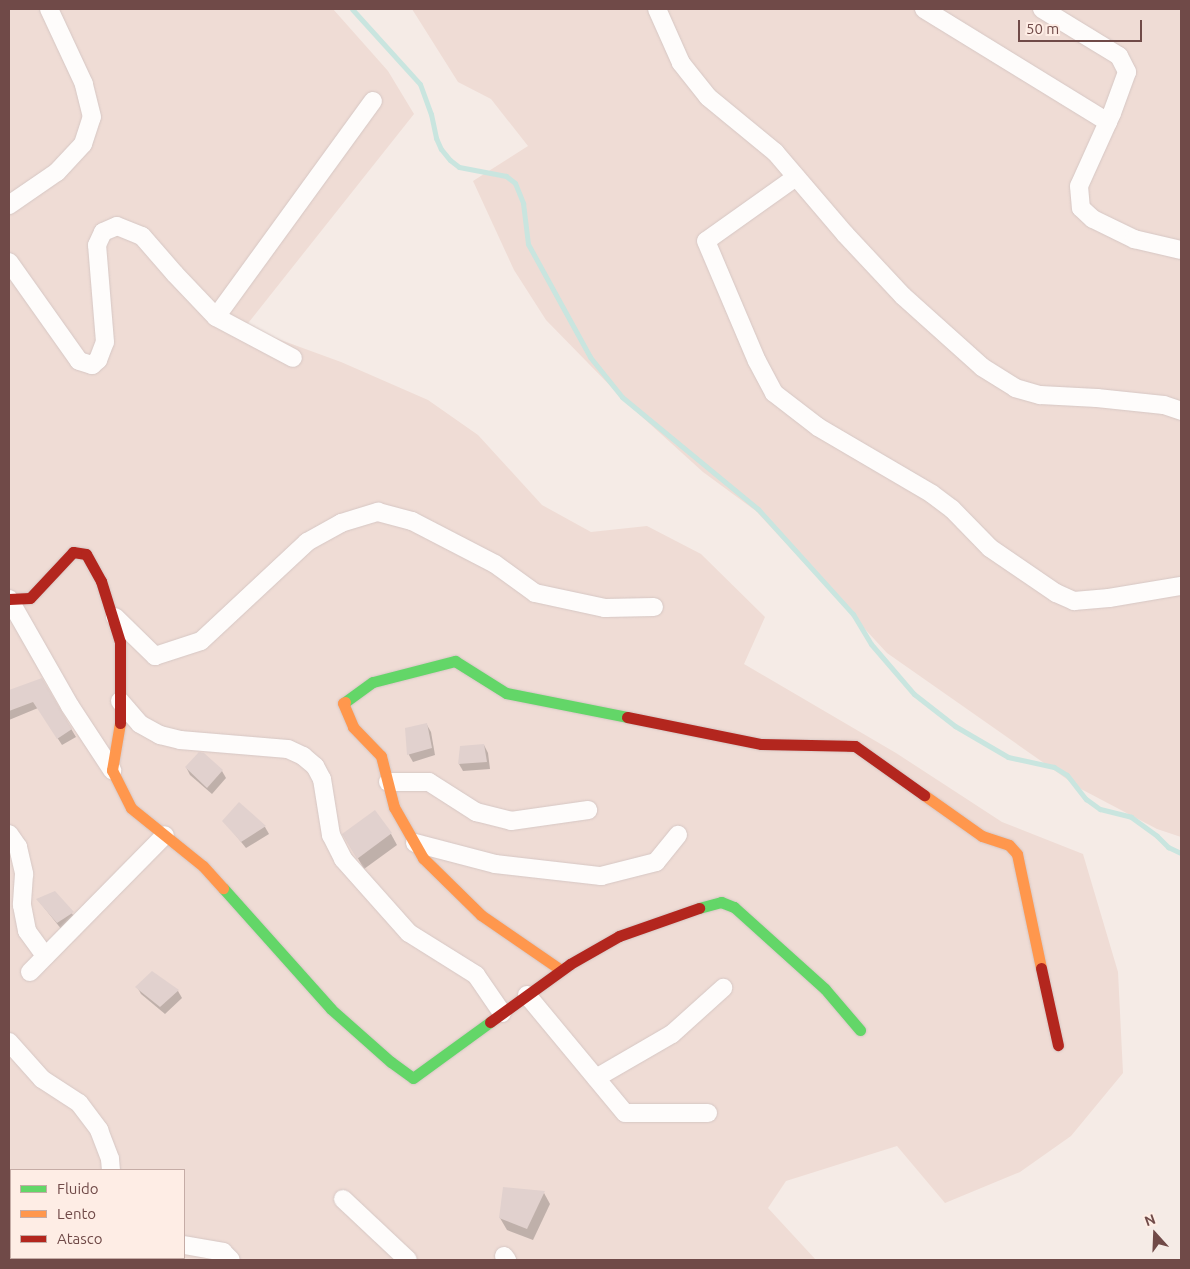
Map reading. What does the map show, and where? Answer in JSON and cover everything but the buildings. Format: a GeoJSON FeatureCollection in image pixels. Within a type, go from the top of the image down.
{"type":"FeatureCollection","features":[{"type":"Feature","properties":{"kind":"street"},"geometry":{"type":"LineString","coordinates":[[9,205],[57,172],[83,144],[92,117],[84,84],[49,9]]}},
{"type":"Feature","properties":{"kind":"street"},"geometry":{"type":"LineString","coordinates":[[657,9],[681,63],[708,97],[775,152],[845,234],[903,296],[982,367],[1015,388],[1040,395],[1097,398],[1164,405],[1181,411]]}},
{"type":"Feature","properties":{"kind":"street"},"geometry":{"type":"LineString","coordinates":[[924,9],[1108,122]]}},
{"type":"Feature","properties":{"kind":"street"},"geometry":{"type":"LineString","coordinates":[[1042,9],[1119,56],[1127,72],[1108,122],[1079,186],[1081,208],[1093,220],[1134,239],[1181,250]]}},
{"type":"Feature","properties":{"kind":"street"},"geometry":{"type":"LineString","coordinates":[[216,317],[373,101]]}},
{"type":"Feature","properties":{"kind":"street"},"geometry":{"type":"LineString","coordinates":[[796,177],[706,241],[757,362],[774,393],[818,427],[932,494],[952,509],[990,548],[1056,593],[1074,601],[1109,598],[1181,586]]}},
{"type":"Feature","properties":{"kind":"street"},"geometry":{"type":"LineString","coordinates":[[9,262],[79,361],[92,365],[98,360],[105,342],[97,246],[103,232],[117,226],[142,236],[216,317],[294,358]]}},
{"type":"Feature","properties":{"kind":"street"},"geometry":{"type":"LineString","coordinates":[[111,613],[155,656],[201,640],[307,542],[341,523],[378,512],[412,520],[495,564],[535,593],[605,608],[654,607]]}},
{"type":"Feature","properties":{"kind":"street"},"geometry":{"type":"LineString","coordinates":[[112,770],[121,716],[120,642],[102,581],[86,554],[73,552],[30,598],[9,599],[70,706],[112,770],[131,808],[203,866],[331,1009],[391,1062],[413,1078],[561,970],[619,936],[678,914],[721,902],[734,906],[824,989],[860,1030]]}},
{"type":"Feature","properties":{"kind":"street"},"geometry":{"type":"LineString","coordinates":[[561,970],[481,916],[423,858],[394,807],[381,756],[353,727],[343,703],[373,682],[455,662],[506,694],[761,744],[855,746],[982,836],[1009,844],[1016,854],[1058,1046]]}},
{"type":"Feature","properties":{"kind":"street"},"geometry":{"type":"LineString","coordinates":[[120,702],[140,724],[160,736],[180,740],[281,748],[303,756],[315,766],[322,780],[331,835],[343,859],[409,933],[476,975],[502,1013]]}},
{"type":"Feature","properties":{"kind":"street"},"geometry":{"type":"LineString","coordinates":[[388,782],[429,782],[476,812],[510,821],[588,810]]}},
{"type":"Feature","properties":{"kind":"street"},"geometry":{"type":"LineString","coordinates":[[9,834],[18,847],[24,874],[22,905],[27,931],[45,956]]}},
{"type":"Feature","properties":{"kind":"street"},"geometry":{"type":"LineString","coordinates":[[415,843],[495,864],[601,876],[656,862],[678,834]]}},
{"type":"Feature","properties":{"kind":"street"},"geometry":{"type":"LineString","coordinates":[[30,972],[165,835]]}},
{"type":"Feature","properties":{"kind":"street"},"geometry":{"type":"LineString","coordinates":[[596,1078],[672,1034],[723,988]]}},
{"type":"Feature","properties":{"kind":"street"},"geometry":{"type":"LineString","coordinates":[[527,995],[625,1112],[708,1113]]}},
{"type":"Feature","properties":{"kind":"street"},"geometry":{"type":"LineString","coordinates":[[9,1042],[42,1079],[79,1103],[99,1130],[110,1158],[110,1169]]}},
{"type":"Feature","properties":{"kind":"street"},"geometry":{"type":"LineString","coordinates":[[343,1199],[408,1260]]}},
{"type":"Feature","properties":{"kind":"street"},"geometry":{"type":"LineString","coordinates":[[185,1245],[223,1252],[231,1260]]}},
{"type":"Feature","properties":{"kind":"shaded area"},"geometry":{"type":"Polygon","coordinates":[[[9,9],[333,9],[388,71],[414,114],[245,327],[341,362],[428,400],[478,435],[542,505],[591,532],[647,526],[701,554],[765,617],[744,664],[896,753],[1002,822],[1083,854],[1118,972],[1123,1073],[1071,1136],[1020,1172],[945,1203],[897,1146],[786,1181],[768,1208],[816,1260],[9,1260],[9,9]]]}},
{"type":"Feature","properties":{"kind":"shaded area"},"geometry":{"type":"Polygon","coordinates":[[[412,9],[1181,9],[1181,837],[1157,829],[1081,789],[887,653],[756,511],[703,472],[629,405],[546,320],[514,270],[473,181],[528,146],[491,99],[458,82],[412,9]]]}},
{"type":"Feature","properties":{"kind":"waterway"},"geometry":{"type":"LineString","coordinates":[[352,9],[420,84],[431,114],[436,138],[441,149],[450,160],[459,167],[506,176],[515,183],[523,203],[528,244],[590,357],[622,397],[758,509],[853,614],[871,644],[914,694],[955,726],[1008,757],[1054,767],[1067,775],[1086,799],[1100,809],[1131,817],[1157,836],[1168,847],[1181,853]]}},
{"type":"Feature","properties":{"kind":"traffic: fast"},"geometry":{"type":"LineString","coordinates":[[345,702],[373,682],[455,661],[506,693],[627,717]]}},
{"type":"Feature","properties":{"kind":"traffic: fast"},"geometry":{"type":"LineString","coordinates":[[223,888],[331,1009],[391,1062],[413,1078],[490,1022]]}},
{"type":"Feature","properties":{"kind":"traffic: fast"},"geometry":{"type":"LineString","coordinates":[[699,908],[721,902],[734,907],[825,989],[860,1030]]}},
{"type":"Feature","properties":{"kind":"traffic: slow"},"geometry":{"type":"LineString","coordinates":[[345,702],[343,703],[353,727],[381,756],[394,807],[423,858],[481,915],[561,970]]}},
{"type":"Feature","properties":{"kind":"traffic: slow"},"geometry":{"type":"LineString","coordinates":[[120,723],[112,770],[131,808],[203,866],[223,888]]}},
{"type":"Feature","properties":{"kind":"traffic: slow"},"geometry":{"type":"LineString","coordinates":[[924,795],[982,836],[1009,845],[1017,854],[1041,968]]}},
{"type":"Feature","properties":{"kind":"traffic: jam"},"geometry":{"type":"LineString","coordinates":[[9,599],[30,598],[73,552],[86,554],[101,581],[120,642],[120,723]]}},
{"type":"Feature","properties":{"kind":"traffic: jam"},"geometry":{"type":"LineString","coordinates":[[627,717],[761,744],[855,746],[924,795]]}},
{"type":"Feature","properties":{"kind":"traffic: jam"},"geometry":{"type":"LineString","coordinates":[[490,1022],[570,964],[619,936],[699,908]]}},
{"type":"Feature","properties":{"kind":"traffic: jam"},"geometry":{"type":"LineString","coordinates":[[1041,968],[1058,1045]]}}]}
